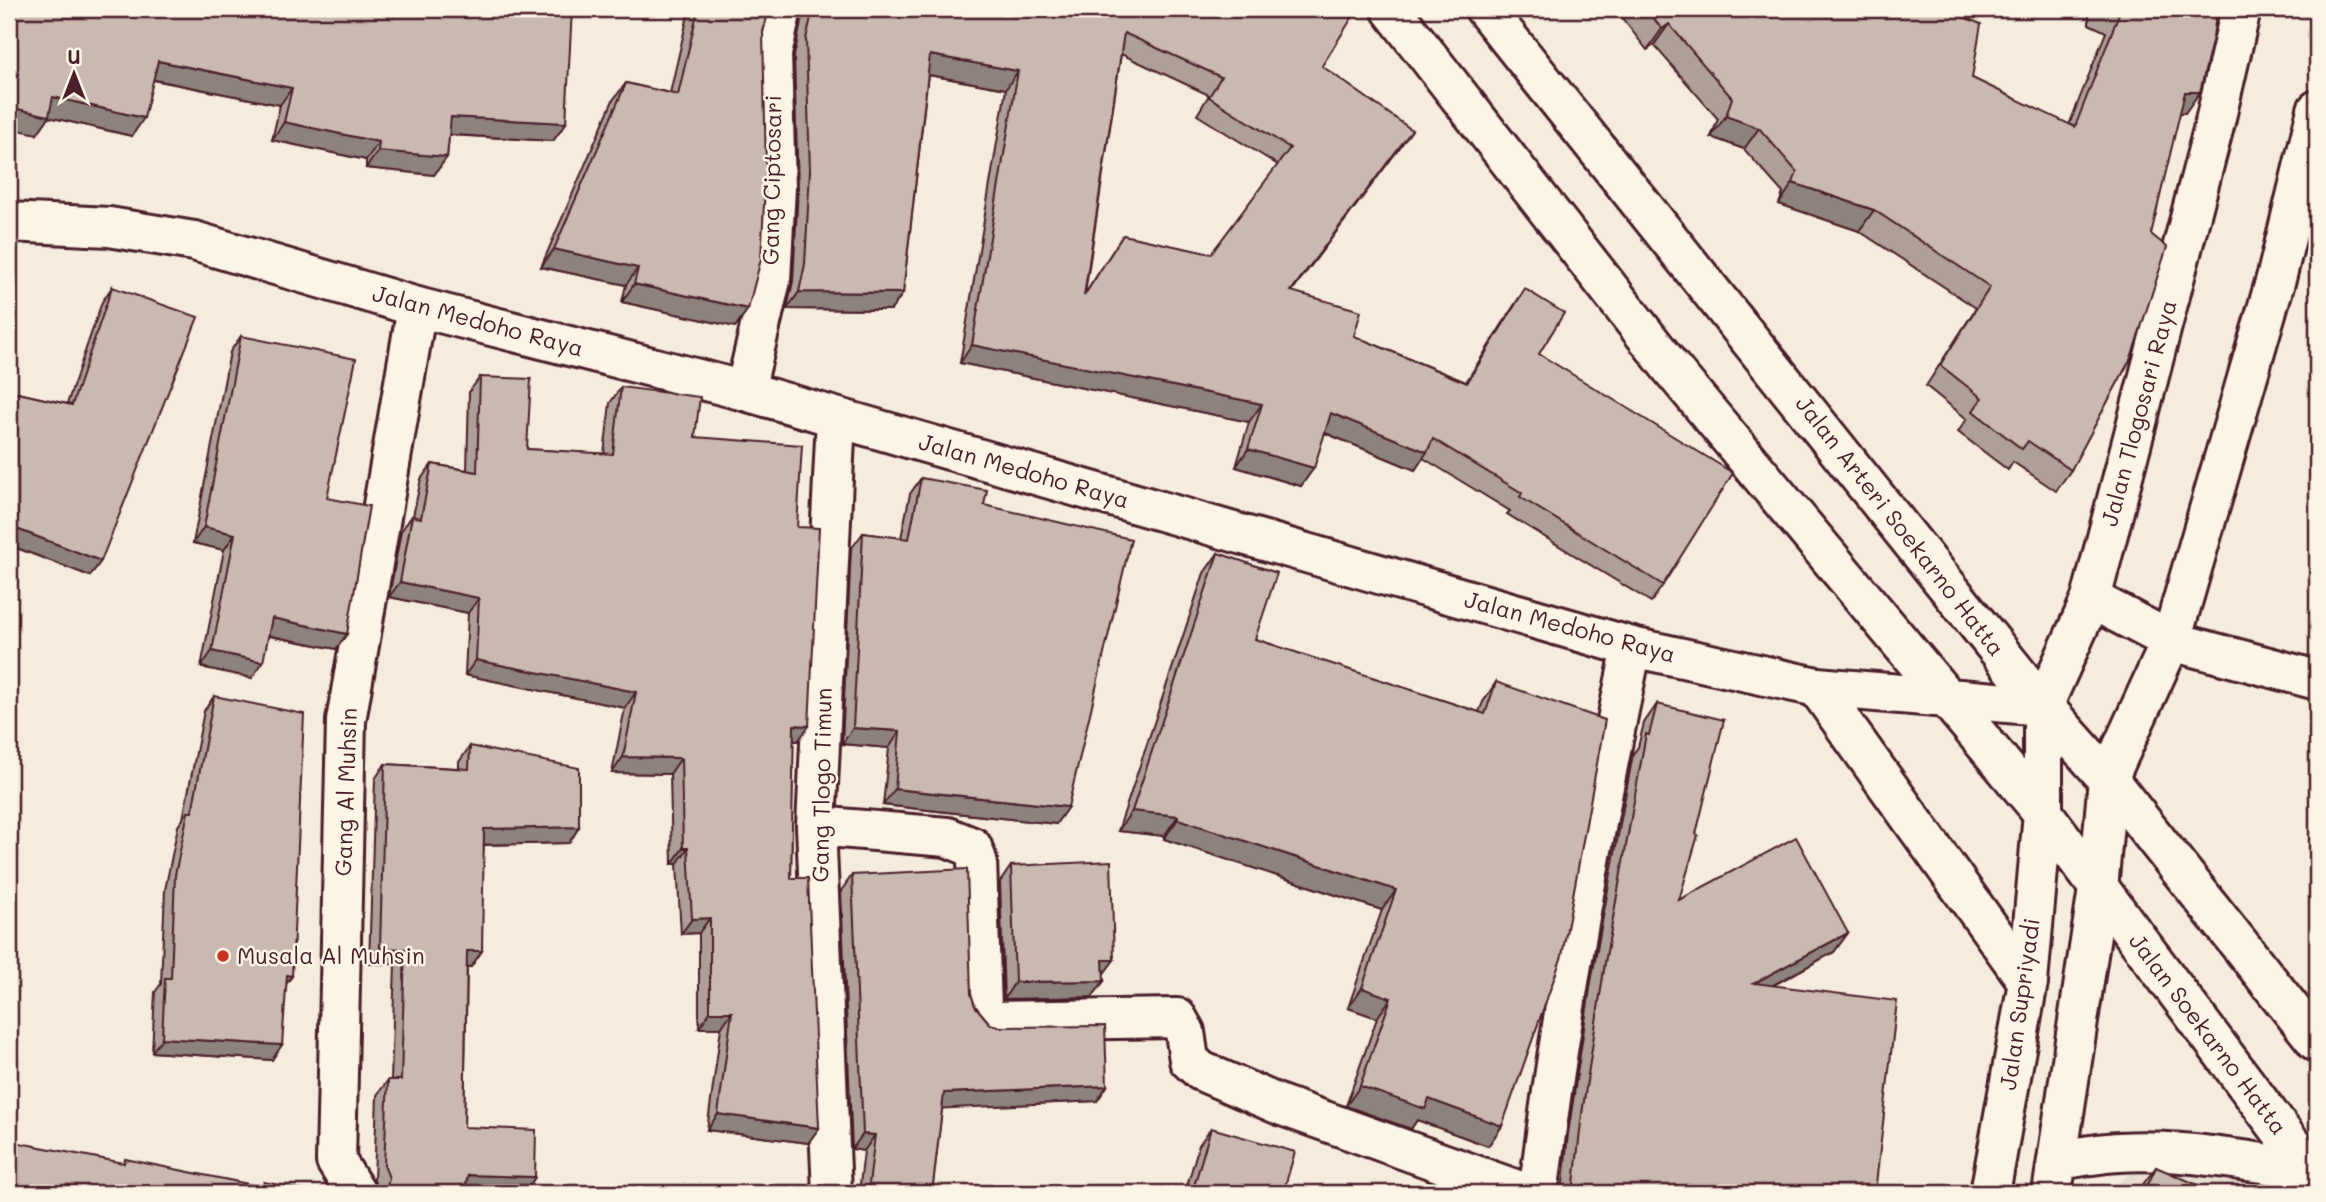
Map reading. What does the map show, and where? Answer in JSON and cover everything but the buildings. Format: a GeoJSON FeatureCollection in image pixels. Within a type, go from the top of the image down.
{"type":"FeatureCollection","features":[{"type":"Feature","properties":{"kind":"street","name":"Gang Ciptosari"},"geometry":{"type":"LineString","coordinates":[[745,391],[771,280],[776,187],[772,54],[782,9]]}},
{"type":"Feature","properties":{"kind":"street"},"geometry":{"type":"LineString","coordinates":[[1391,9],[1671,368],[2043,813],[2098,889]]}},
{"type":"Feature","properties":{"kind":"street","name":"Jalan Arteri Soekarno Hatta"},"geometry":{"type":"LineString","coordinates":[[1485,9],[2043,706],[2108,779],[2317,1042]]}},
{"type":"Feature","properties":{"kind":"street","name":"Jalan Tlogosari Raya"},"geometry":{"type":"LineString","coordinates":[[2043,813],[2043,706],[2091,599],[2214,126],[2241,9]]}},
{"type":"Feature","properties":{"kind":"street"},"geometry":{"type":"LineString","coordinates":[[2313,1174],[2217,1156],[2119,1152],[2056,1177],[2098,889],[2108,779],[2171,641],[2277,275],[2317,110]]}},
{"type":"Feature","properties":{"kind":"street","name":"Jalan Medoho Raya"},"geometry":{"type":"LineString","coordinates":[[9,222],[109,227],[194,241],[417,307],[745,391],[1632,647],[1817,687],[2043,706]]}},
{"type":"Feature","properties":{"kind":"street","name":"Gang Al Muhsin"},"geometry":{"type":"LineString","coordinates":[[356,1193],[336,1161],[345,722],[417,307]]}},
{"type":"Feature","properties":{"kind":"street","name":"Gang Tlogo Timun"},"geometry":{"type":"LineString","coordinates":[[832,1193],[816,826],[836,418]]}},
{"type":"Feature","properties":{"kind":"street"},"geometry":{"type":"LineString","coordinates":[[2091,599],[2171,641],[2317,680]]}},
{"type":"Feature","properties":{"kind":"street"},"geometry":{"type":"LineString","coordinates":[[816,826],[947,837],[972,847],[977,860],[982,1009],[990,1021],[1177,1018],[1185,1032],[1189,1060],[1201,1071],[1280,1105],[1517,1190],[1534,1190],[1540,1179],[1557,1048],[1600,800],[1632,647]]}},
{"type":"Feature","properties":{"kind":"street"},"geometry":{"type":"LineString","coordinates":[[1817,687],[2028,982]]}},
{"type":"Feature","properties":{"kind":"street","name":"Jalan Supriyadi"},"geometry":{"type":"LineString","coordinates":[[1990,1193],[2028,982],[2043,813]]}},
{"type":"Feature","properties":{"kind":"street","name":"Jalan Soekarno Hatta"},"geometry":{"type":"LineString","coordinates":[[2098,889],[2313,1174]]}},
{"type":"Feature","properties":{"kind":"shaded area"},"geometry":{"type":"Polygon","coordinates":[[[2145,1161],[2223,1168],[2245,1193],[2107,1193],[2145,1161]]]}},
{"type":"Feature","properties":{"kind":"place","name":"Musala Al Muhsin"},"geometry":{"type":"Point","coordinates":[223,956]}}]}
